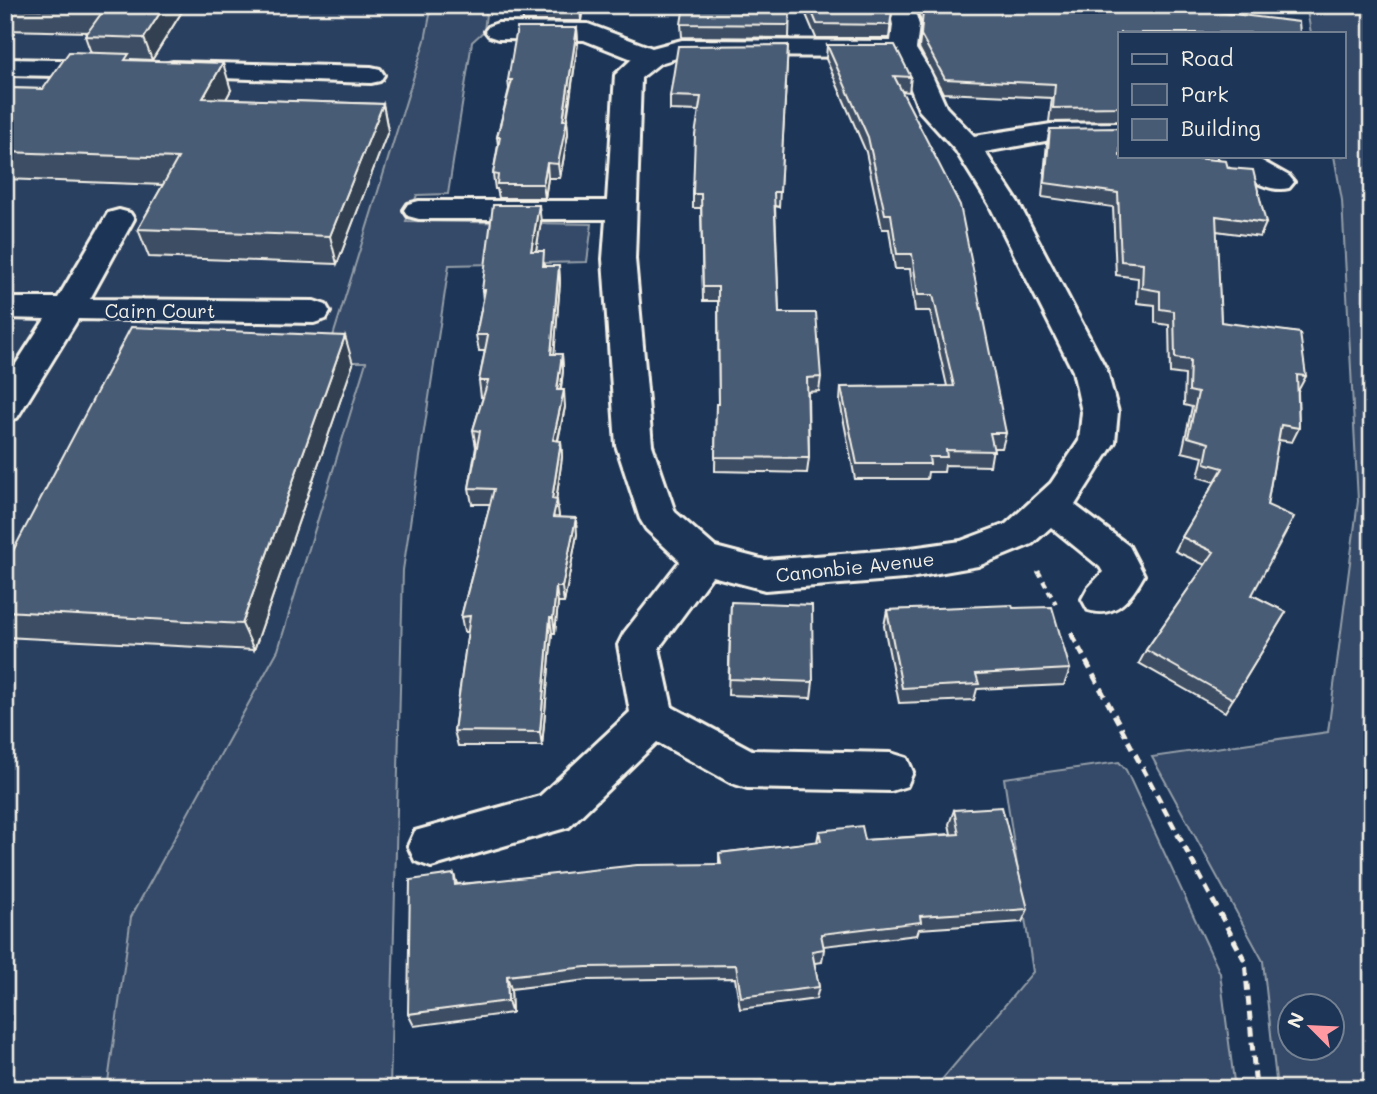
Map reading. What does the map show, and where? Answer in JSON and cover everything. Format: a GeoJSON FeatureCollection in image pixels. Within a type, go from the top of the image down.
{"type":"FeatureCollection","features":[{"type":"Feature","properties":{"kind":"street"},"geometry":{"type":"LineString","coordinates":[[498,30],[589,33],[651,57],[693,48],[903,49],[906,25],[901,5]]}},
{"type":"Feature","properties":{"kind":"street","name":"Canonbie Avenue"},"geometry":{"type":"LineString","coordinates":[[651,57],[628,75],[621,210],[619,259],[634,445],[659,519],[703,559],[765,575],[877,566],[964,555],[1018,534],[1064,493],[1097,442],[1100,412],[1090,370],[1004,204],[967,146],[933,110],[917,71],[903,49]]}},
{"type":"Feature","properties":{"kind":"street"},"geometry":{"type":"LineString","coordinates":[[5,67],[371,75]]}},
{"type":"Feature","properties":{"kind":"street"},"geometry":{"type":"LineString","coordinates":[[294,103],[312,72]]}},
{"type":"Feature","properties":{"kind":"street"},"geometry":{"type":"LineString","coordinates":[[967,146],[1051,132],[1118,131]]}},
{"type":"Feature","properties":{"kind":"street"},"geometry":{"type":"LineString","coordinates":[[1236,158],[1279,182]]}},
{"type":"Feature","properties":{"kind":"street"},"geometry":{"type":"LineString","coordinates":[[419,210],[621,210]]}},
{"type":"Feature","properties":{"kind":"street"},"geometry":{"type":"LineString","coordinates":[[5,409],[67,311],[119,219]]}},
{"type":"Feature","properties":{"kind":"street","name":"Cairn Court"},"geometry":{"type":"LineString","coordinates":[[5,308],[67,311],[314,312]]}},
{"type":"Feature","properties":{"kind":"street"},"geometry":{"type":"LineString","coordinates":[[1051,505],[1115,557],[1124,575],[1102,600]]}},
{"type":"Feature","properties":{"kind":"street"},"geometry":{"type":"LineString","coordinates":[[703,559],[638,645],[653,718],[747,769],[891,772]]}},
{"type":"Feature","properties":{"kind":"street"},"geometry":{"type":"LineString","coordinates":[[431,846],[552,813],[653,718]]}},
{"type":"Feature","properties":{"kind":"path"},"geometry":{"type":"LineString","coordinates":[[1018,534],[1058,607]]}},
{"type":"Feature","properties":{"kind":"path"},"geometry":{"type":"LineString","coordinates":[[1070,632],[1245,961],[1256,1089]]}},
{"type":"Feature","properties":{"kind":"shaded area"},"geometry":{"type":"Polygon","coordinates":[[[5,5],[432,5],[425,40],[326,362],[366,361],[278,650],[131,917],[107,1089],[5,1089],[5,5]]]}},
{"type":"Feature","properties":{"kind":"green space"},"geometry":{"type":"Polygon","coordinates":[[[432,5],[487,5],[484,31],[472,42],[448,194],[417,195],[406,221],[592,224],[587,262],[449,265],[403,570],[390,1089],[107,1089],[131,917],[278,650],[366,362],[325,362],[425,40],[432,5]]]}},
{"type":"Feature","properties":{"kind":"green space"},"geometry":{"type":"Polygon","coordinates":[[[1306,5],[1372,5],[1372,1089],[1277,1089],[1263,961],[1152,757],[1328,732],[1358,501],[1342,200],[1334,158],[1346,158],[1346,32],[1311,32],[1306,5]]]}},
{"type":"Feature","properties":{"kind":"green space"},"geometry":{"type":"Polygon","coordinates":[[[1119,762],[1126,770],[1220,973],[1235,1089],[934,1089],[1033,972],[1004,778],[1119,762]]]}},
{"type":"Feature","properties":{"kind":"building"},"geometry":{"type":"Polygon","coordinates":[[[5,5],[165,5],[144,38],[85,36],[103,11],[5,8],[5,5]]]}},
{"type":"Feature","properties":{"kind":"building"},"geometry":{"type":"Polygon","coordinates":[[[684,5],[790,5],[789,25],[681,24],[684,5]]]}},
{"type":"Feature","properties":{"kind":"building"},"geometry":{"type":"Polygon","coordinates":[[[809,5],[891,5],[890,25],[817,24],[809,5]]]}},
{"type":"Feature","properties":{"kind":"building"},"geometry":{"type":"Polygon","coordinates":[[[922,5],[1178,5],[1176,7],[1299,22],[1300,32],[1118,32],[1118,107],[1053,108],[1055,84],[945,79],[921,35],[922,5]]]}},
{"type":"Feature","properties":{"kind":"building"},"geometry":{"type":"Polygon","coordinates":[[[517,28],[577,28],[563,120],[567,120],[558,164],[547,163],[543,184],[497,184],[498,175],[493,174],[500,137],[497,137],[512,80],[508,80],[517,28]]]}},
{"type":"Feature","properties":{"kind":"building"},"geometry":{"type":"Polygon","coordinates":[[[788,45],[780,192],[774,192],[779,313],[816,313],[821,377],[807,378],[809,458],[715,457],[716,404],[719,404],[718,287],[703,287],[701,194],[693,194],[695,135],[701,97],[670,96],[678,46],[788,45]]]}},
{"type":"Feature","properties":{"kind":"building"},"geometry":{"type":"Polygon","coordinates":[[[827,45],[895,45],[911,77],[894,76],[960,205],[1006,433],[990,433],[994,451],[946,450],[947,457],[929,457],[930,464],[857,464],[841,387],[954,386],[933,295],[918,295],[912,254],[897,254],[891,214],[885,214],[868,137],[827,45]]]}},
{"type":"Feature","properties":{"kind":"building"},"geometry":{"type":"Polygon","coordinates":[[[69,52],[129,54],[125,60],[223,63],[203,98],[383,104],[330,236],[138,229],[178,158],[5,152],[5,88],[43,89],[69,52]]]}},
{"type":"Feature","properties":{"kind":"building"},"geometry":{"type":"Polygon","coordinates":[[[1118,128],[1118,158],[1194,158],[1226,161],[1228,168],[1253,170],[1266,223],[1216,216],[1221,322],[1300,333],[1306,376],[1297,375],[1299,428],[1281,425],[1267,505],[1294,517],[1252,595],[1286,612],[1233,699],[1146,650],[1214,552],[1182,537],[1223,468],[1205,463],[1209,443],[1188,437],[1198,393],[1189,391],[1190,360],[1175,358],[1174,311],[1160,309],[1160,291],[1142,288],[1143,263],[1121,261],[1118,193],[1045,183],[1050,129],[1118,128]]]}},
{"type":"Feature","properties":{"kind":"building"},"geometry":{"type":"Polygon","coordinates":[[[493,205],[539,205],[531,251],[544,251],[543,266],[559,266],[551,354],[562,354],[557,390],[564,390],[553,440],[561,441],[552,499],[557,500],[553,517],[576,518],[562,587],[556,587],[553,618],[550,618],[540,732],[454,731],[470,616],[461,617],[494,489],[469,488],[480,431],[473,430],[488,381],[479,381],[488,335],[476,335],[485,290],[482,290],[493,205]]]}},
{"type":"Feature","properties":{"kind":"building"},"geometry":{"type":"Polygon","coordinates":[[[131,327],[345,336],[242,624],[5,611],[5,566],[131,327]]]}},
{"type":"Feature","properties":{"kind":"building"},"geometry":{"type":"Polygon","coordinates":[[[731,602],[812,605],[813,682],[729,679],[731,602]]]}},
{"type":"Feature","properties":{"kind":"building"},"geometry":{"type":"Polygon","coordinates":[[[1012,605],[1013,608],[1052,607],[1070,669],[976,674],[979,684],[902,688],[887,610],[1012,605]]]}},
{"type":"Feature","properties":{"kind":"building"},"geometry":{"type":"Polygon","coordinates":[[[1002,807],[1028,909],[920,916],[921,922],[821,934],[824,949],[812,951],[819,987],[741,997],[736,965],[586,967],[507,976],[508,1001],[408,1014],[410,880],[454,874],[455,885],[637,865],[721,864],[719,853],[821,841],[819,831],[862,826],[865,840],[959,834],[954,810],[1002,807]]]}}]}
